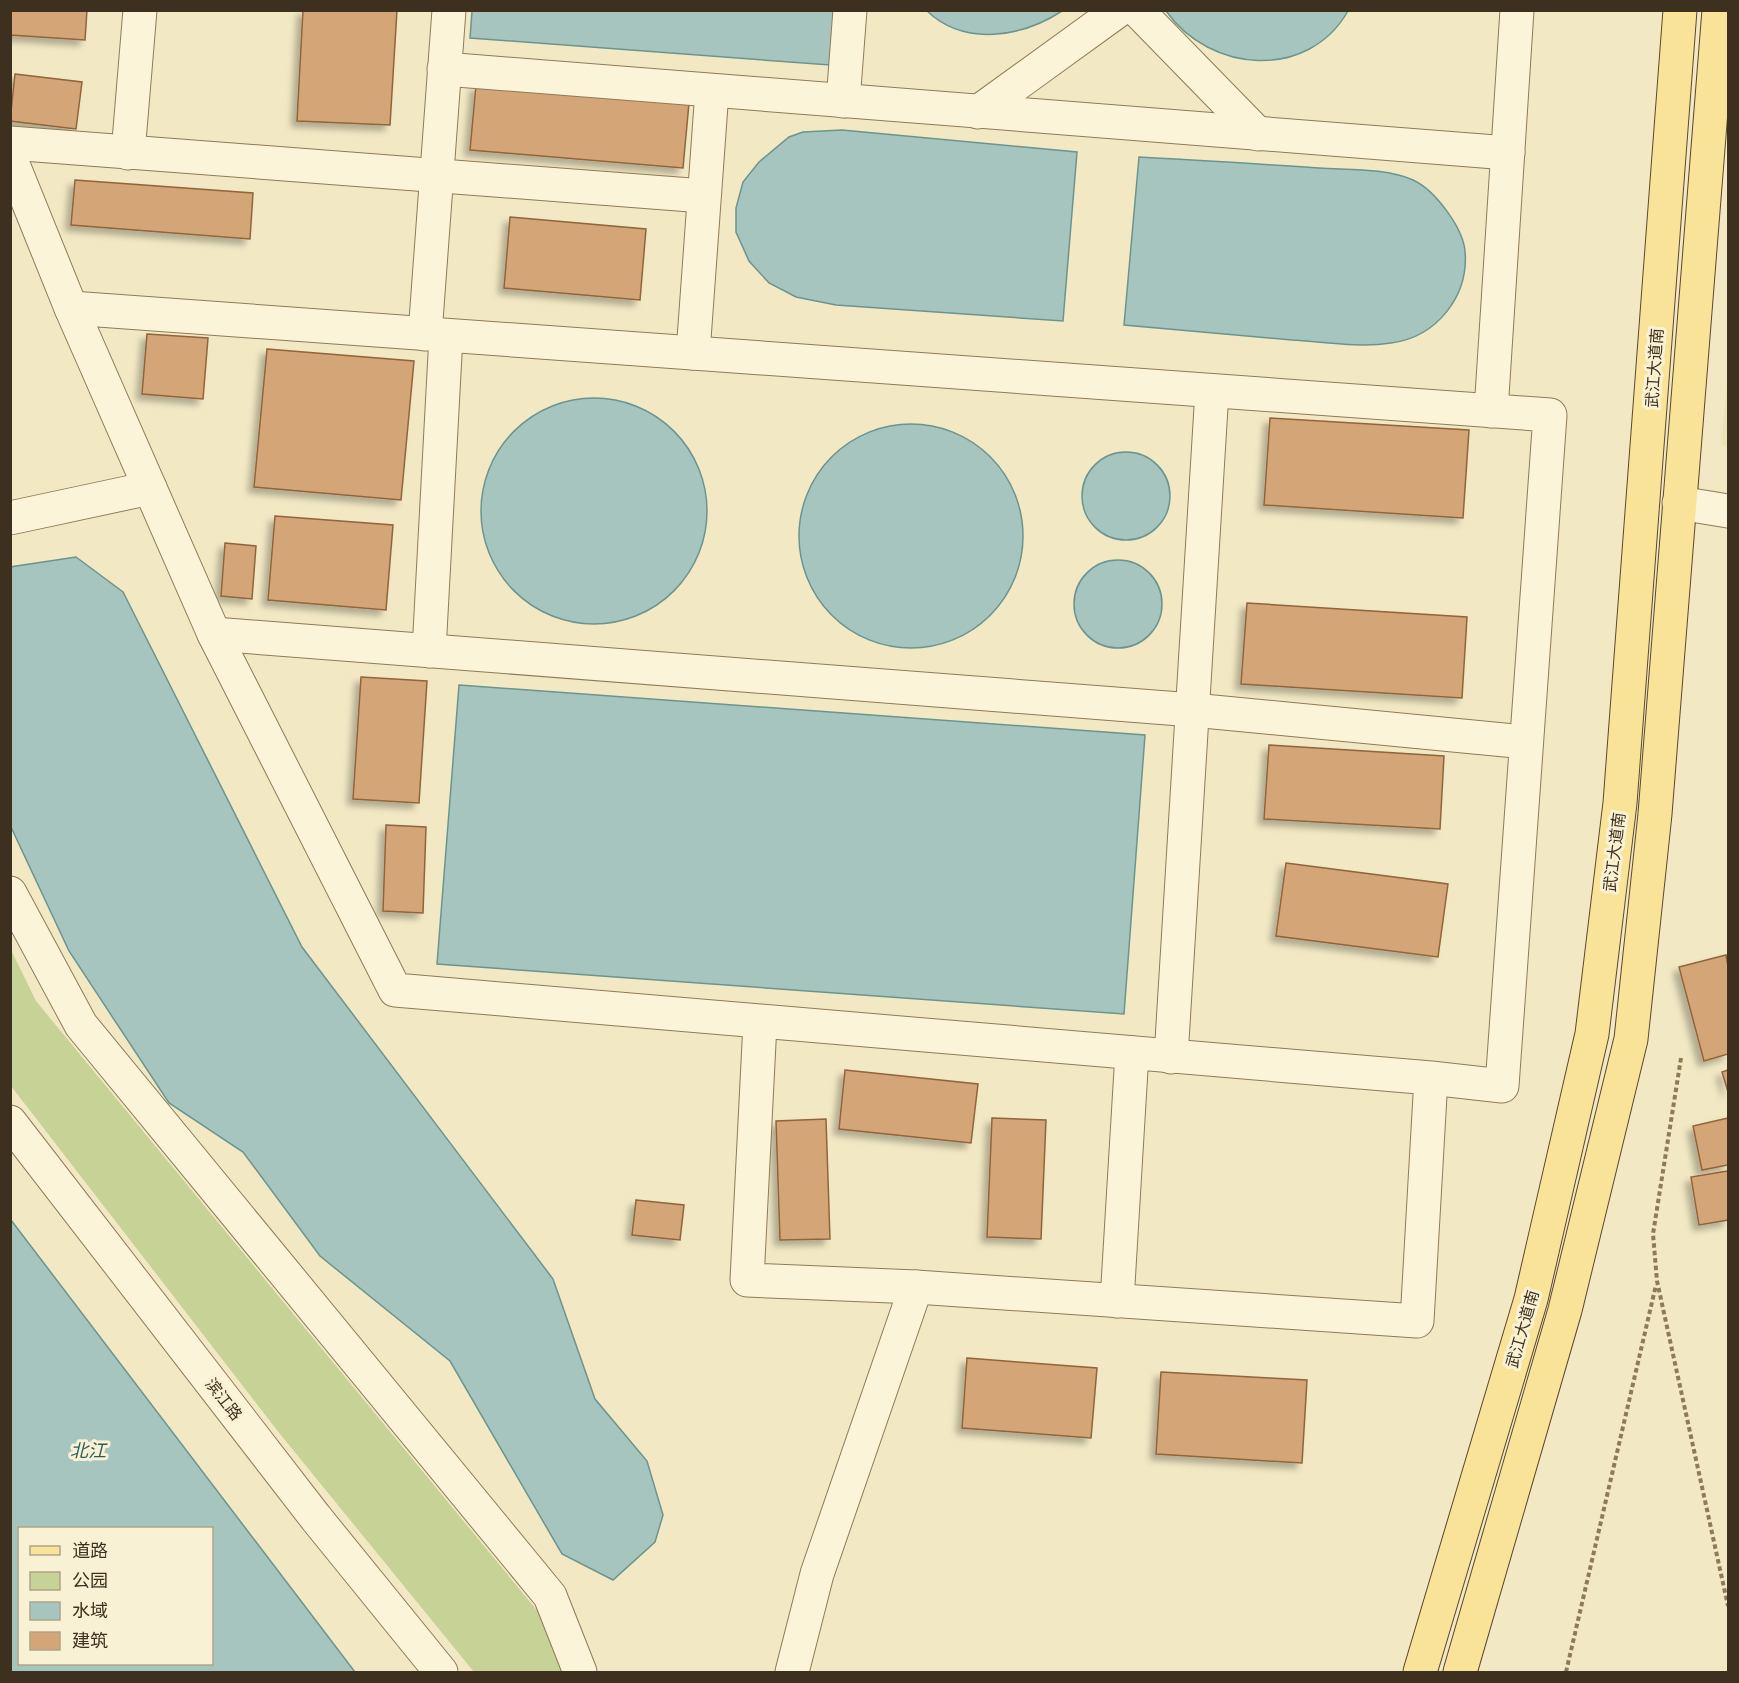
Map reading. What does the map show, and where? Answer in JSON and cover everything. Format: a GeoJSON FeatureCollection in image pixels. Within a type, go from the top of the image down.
{"type":"FeatureCollection","features":[{"type":"Feature","properties":{"kind":"main road","name":"武江大道南"},"geometry":{"type":"LineString","coordinates":[[1420,1672],[1532,1299],[1592,1034],[1621,791],[1680,10]]}},
{"type":"Feature","properties":{"kind":"main road"},"geometry":{"type":"LineString","coordinates":[[1460,1672],[1565,1310],[1631,1039],[1655,814],[1719,10]]}},
{"type":"Feature","properties":{"kind":"street"},"geometry":{"type":"LineString","coordinates":[[128,153],[140,10]]}},
{"type":"Feature","properties":{"kind":"street"},"geometry":{"type":"LineString","coordinates":[[429,651],[436,176],[449,10]]}},
{"type":"Feature","properties":{"kind":"street"},"geometry":{"type":"LineString","coordinates":[[843,101],[850,10]]}},
{"type":"Feature","properties":{"kind":"street"},"geometry":{"type":"LineString","coordinates":[[978,112],[1119,10]]}},
{"type":"Feature","properties":{"kind":"street"},"geometry":{"type":"LineString","coordinates":[[1137,10],[1257,134]]}},
{"type":"Feature","properties":{"kind":"street"},"geometry":{"type":"LineString","coordinates":[[1491,411],[1517,10]]}},
{"type":"Feature","properties":{"kind":"street"},"geometry":{"type":"LineString","coordinates":[[444,69],[1508,153]]}},
{"type":"Feature","properties":{"kind":"street"},"geometry":{"type":"LineString","coordinates":[[693,353],[712,90]]}},
{"type":"Feature","properties":{"kind":"street"},"geometry":{"type":"LineString","coordinates":[[10,143],[704,196]]}},
{"type":"Feature","properties":{"kind":"street"},"geometry":{"type":"LineString","coordinates":[[10,157],[71,308],[214,634],[395,990],[760,1023],[1431,1078],[1502,1086],[1550,415],[71,308]]}},
{"type":"Feature","properties":{"kind":"street"},"geometry":{"type":"LineString","coordinates":[[1171,1057],[1212,391]]}},
{"type":"Feature","properties":{"kind":"street"},"geometry":{"type":"LineString","coordinates":[[10,518],[150,488]]}},
{"type":"Feature","properties":{"kind":"street"},"geometry":{"type":"LineString","coordinates":[[1679,503],[1728,511]]}},
{"type":"Feature","properties":{"kind":"street"},"geometry":{"type":"LineString","coordinates":[[214,634],[1193,710],[1526,742]]}},
{"type":"Feature","properties":{"kind":"street"},"geometry":{"type":"LineString","coordinates":[[10,893],[81,1025],[550,1596],[580,1672]]}},
{"type":"Feature","properties":{"kind":"street"},"geometry":{"type":"LineString","coordinates":[[760,1023],[747,1280],[916,1287],[1417,1321],[1431,1078]]}},
{"type":"Feature","properties":{"kind":"street"},"geometry":{"type":"LineString","coordinates":[[1117,1301],[1132,1053]]}},
{"type":"Feature","properties":{"kind":"street","name":"滨江路"},"geometry":{"type":"LineString","coordinates":[[10,1122],[316,1518],[441,1672]]}},
{"type":"Feature","properties":{"kind":"street"},"geometry":{"type":"LineString","coordinates":[[792,1672],[817,1574],[916,1287]]}},
{"type":"Feature","properties":{"kind":"path"},"geometry":{"type":"LineString","coordinates":[[1681,1058],[1653,1234],[1657,1281],[1728,1606]]}},
{"type":"Feature","properties":{"kind":"path"},"geometry":{"type":"LineString","coordinates":[[1566,1672],[1657,1281]]}},
{"type":"Feature","properties":{"kind":"shaded area"},"geometry":{"type":"Polygon","coordinates":[[[1728,373],[1728,447],[1721,444],[1728,373]]]}},
{"type":"Feature","properties":{"kind":"green space"},"geometry":{"type":"Polygon","coordinates":[[[10,948],[36,1001],[558,1636],[563,1672],[474,1672],[280,1434],[11,1086],[10,948]]]}},
{"type":"Feature","properties":{"kind":"water"},"geometry":{"type":"Polygon","coordinates":[[[472,11],[834,11],[830,65],[470,38],[472,11]]]}},
{"type":"Feature","properties":{"kind":"water"},"geometry":{"type":"Polygon","coordinates":[[[927,11],[1062,11],[1046,20],[1012,32],[976,34],[958,30],[927,11]]]}},
{"type":"Feature","properties":{"kind":"water"},"geometry":{"type":"Polygon","coordinates":[[[1166,11],[1348,11],[1330,34],[1309,49],[1284,58],[1258,60],[1232,57],[1207,47],[1185,32],[1166,11]]]}},
{"type":"Feature","properties":{"kind":"water"},"geometry":{"type":"Polygon","coordinates":[[[842,130],[1077,152],[1063,321],[836,305],[796,297],[769,283],[749,261],[736,232],[736,208],[743,182],[759,162],[789,137],[803,132],[842,130]]]}},
{"type":"Feature","properties":{"kind":"water"},"geometry":{"type":"Polygon","coordinates":[[[1139,157],[1367,170],[1391,173],[1413,180],[1439,201],[1459,232],[1465,251],[1462,284],[1447,312],[1436,323],[1408,339],[1391,343],[1342,344],[1124,325],[1139,157]]]}},
{"type":"Feature","properties":{"kind":"water"},"geometry":{"type":"Polygon","coordinates":[[[594,398],[616,400],[637,407],[657,417],[674,431],[688,448],[698,468],[705,489],[707,511],[705,533],[698,554],[688,574],[674,591],[657,605],[637,615],[616,622],[594,624],[572,622],[551,615],[531,605],[514,591],[500,574],[490,554],[483,533],[481,511],[483,489],[490,468],[500,448],[514,431],[531,417],[551,407],[572,400],[594,398]]]}},
{"type":"Feature","properties":{"kind":"water"},"geometry":{"type":"Polygon","coordinates":[[[900,424],[922,424],[954,432],[964,437],[982,449],[998,465],[1015,493],[1021,514],[1023,536],[1021,558],[1015,579],[998,607],[982,623],[954,640],[922,648],[900,648],[868,640],[858,635],[840,623],[824,607],[807,579],[799,547],[799,525],[807,493],[812,483],[824,465],[840,449],[868,432],[900,424]]]}},
{"type":"Feature","properties":{"kind":"water"},"geometry":{"type":"Polygon","coordinates":[[[1126,452],[1151,459],[1163,471],[1170,496],[1163,521],[1151,533],[1126,540],[1101,533],[1089,521],[1082,496],[1089,471],[1101,459],[1126,452]]]}},
{"type":"Feature","properties":{"kind":"water"},"geometry":{"type":"Polygon","coordinates":[[[76,557],[123,592],[302,947],[553,1279],[595,1399],[647,1461],[663,1515],[655,1542],[613,1580],[562,1554],[450,1361],[320,1256],[243,1152],[169,1103],[69,951],[11,827],[10,567],[76,557]]]}},
{"type":"Feature","properties":{"kind":"water"},"geometry":{"type":"Polygon","coordinates":[[[1118,560],[1135,564],[1149,573],[1158,587],[1162,604],[1158,621],[1149,635],[1135,644],[1118,648],[1101,644],[1087,635],[1078,621],[1074,604],[1078,587],[1087,573],[1101,564],[1118,560]]]}},
{"type":"Feature","properties":{"kind":"water"},"geometry":{"type":"Polygon","coordinates":[[[459,685],[1145,735],[1124,1014],[437,964],[459,685]]]}},
{"type":"Feature","properties":{"kind":"water","name":"北江"},"geometry":{"type":"Polygon","coordinates":[[[10,1220],[11,1220],[355,1672],[11,1672],[10,1220]]]}},
{"type":"Feature","properties":{"kind":"building"},"geometry":{"type":"Polygon","coordinates":[[[10,10],[87,10],[85,40],[10,35],[10,10]]]}},
{"type":"Feature","properties":{"kind":"building"},"geometry":{"type":"Polygon","coordinates":[[[303,10],[397,10],[390,125],[297,121],[303,10]]]}},
{"type":"Feature","properties":{"kind":"building"},"geometry":{"type":"Polygon","coordinates":[[[15,74],[82,82],[76,129],[10,121],[15,74]]]}},
{"type":"Feature","properties":{"kind":"building"},"geometry":{"type":"Polygon","coordinates":[[[476,85],[689,103],[683,168],[470,150],[476,85]]]}},
{"type":"Feature","properties":{"kind":"building"},"geometry":{"type":"Polygon","coordinates":[[[75,180],[253,193],[250,239],[71,225],[75,180]]]}},
{"type":"Feature","properties":{"kind":"building"},"geometry":{"type":"Polygon","coordinates":[[[510,217],[646,229],[640,300],[504,288],[510,217]]]}},
{"type":"Feature","properties":{"kind":"building"},"geometry":{"type":"Polygon","coordinates":[[[147,334],[208,338],[203,399],[142,394],[147,334]]]}},
{"type":"Feature","properties":{"kind":"building"},"geometry":{"type":"Polygon","coordinates":[[[267,349],[414,361],[401,500],[254,487],[267,349]]]}},
{"type":"Feature","properties":{"kind":"building"},"geometry":{"type":"Polygon","coordinates":[[[1270,418],[1469,430],[1463,518],[1264,505],[1270,418]]]}},
{"type":"Feature","properties":{"kind":"building"},"geometry":{"type":"Polygon","coordinates":[[[275,516],[393,525],[386,610],[268,600],[275,516]]]}},
{"type":"Feature","properties":{"kind":"building"},"geometry":{"type":"Polygon","coordinates":[[[225,543],[256,546],[252,599],[221,596],[225,543]]]}},
{"type":"Feature","properties":{"kind":"building"},"geometry":{"type":"Polygon","coordinates":[[[1247,603],[1467,617],[1462,698],[1241,684],[1247,603]]]}},
{"type":"Feature","properties":{"kind":"building"},"geometry":{"type":"Polygon","coordinates":[[[361,677],[427,681],[419,803],[353,799],[361,677]]]}},
{"type":"Feature","properties":{"kind":"building"},"geometry":{"type":"Polygon","coordinates":[[[1269,745],[1444,756],[1440,829],[1264,819],[1269,745]]]}},
{"type":"Feature","properties":{"kind":"building"},"geometry":{"type":"Polygon","coordinates":[[[386,825],[426,827],[423,913],[383,911],[386,825]]]}},
{"type":"Feature","properties":{"kind":"building"},"geometry":{"type":"Polygon","coordinates":[[[1286,863],[1448,884],[1438,957],[1276,936],[1286,863]]]}},
{"type":"Feature","properties":{"kind":"building"},"geometry":{"type":"Polygon","coordinates":[[[1726,955],[1728,1054],[1704,1061],[1679,967],[1726,955]]]}},
{"type":"Feature","properties":{"kind":"building"},"geometry":{"type":"Polygon","coordinates":[[[845,1070],[978,1084],[971,1143],[839,1129],[845,1070]]]}},
{"type":"Feature","properties":{"kind":"building"},"geometry":{"type":"Polygon","coordinates":[[[1728,1070],[1728,1092],[1722,1072],[1728,1070]]]}},
{"type":"Feature","properties":{"kind":"building"},"geometry":{"type":"Polygon","coordinates":[[[992,1118],[1046,1120],[1041,1239],[987,1237],[992,1118]]]}},
{"type":"Feature","properties":{"kind":"building"},"geometry":{"type":"Polygon","coordinates":[[[1728,1118],[1728,1165],[1702,1170],[1693,1126],[1728,1118]]]}},
{"type":"Feature","properties":{"kind":"building"},"geometry":{"type":"Polygon","coordinates":[[[826,1119],[830,1239],[780,1240],[776,1121],[826,1119]]]}},
{"type":"Feature","properties":{"kind":"building"},"geometry":{"type":"Polygon","coordinates":[[[1728,1171],[1728,1220],[1699,1225],[1691,1177],[1728,1171]]]}},
{"type":"Feature","properties":{"kind":"building"},"geometry":{"type":"Polygon","coordinates":[[[636,1200],[684,1205],[680,1240],[632,1235],[636,1200]]]}},
{"type":"Feature","properties":{"kind":"building"},"geometry":{"type":"Polygon","coordinates":[[[967,1358],[1097,1368],[1091,1438],[962,1428],[967,1358]]]}},
{"type":"Feature","properties":{"kind":"building"},"geometry":{"type":"Polygon","coordinates":[[[1161,1372],[1307,1380],[1302,1463],[1156,1454],[1161,1372]]]}}]}
